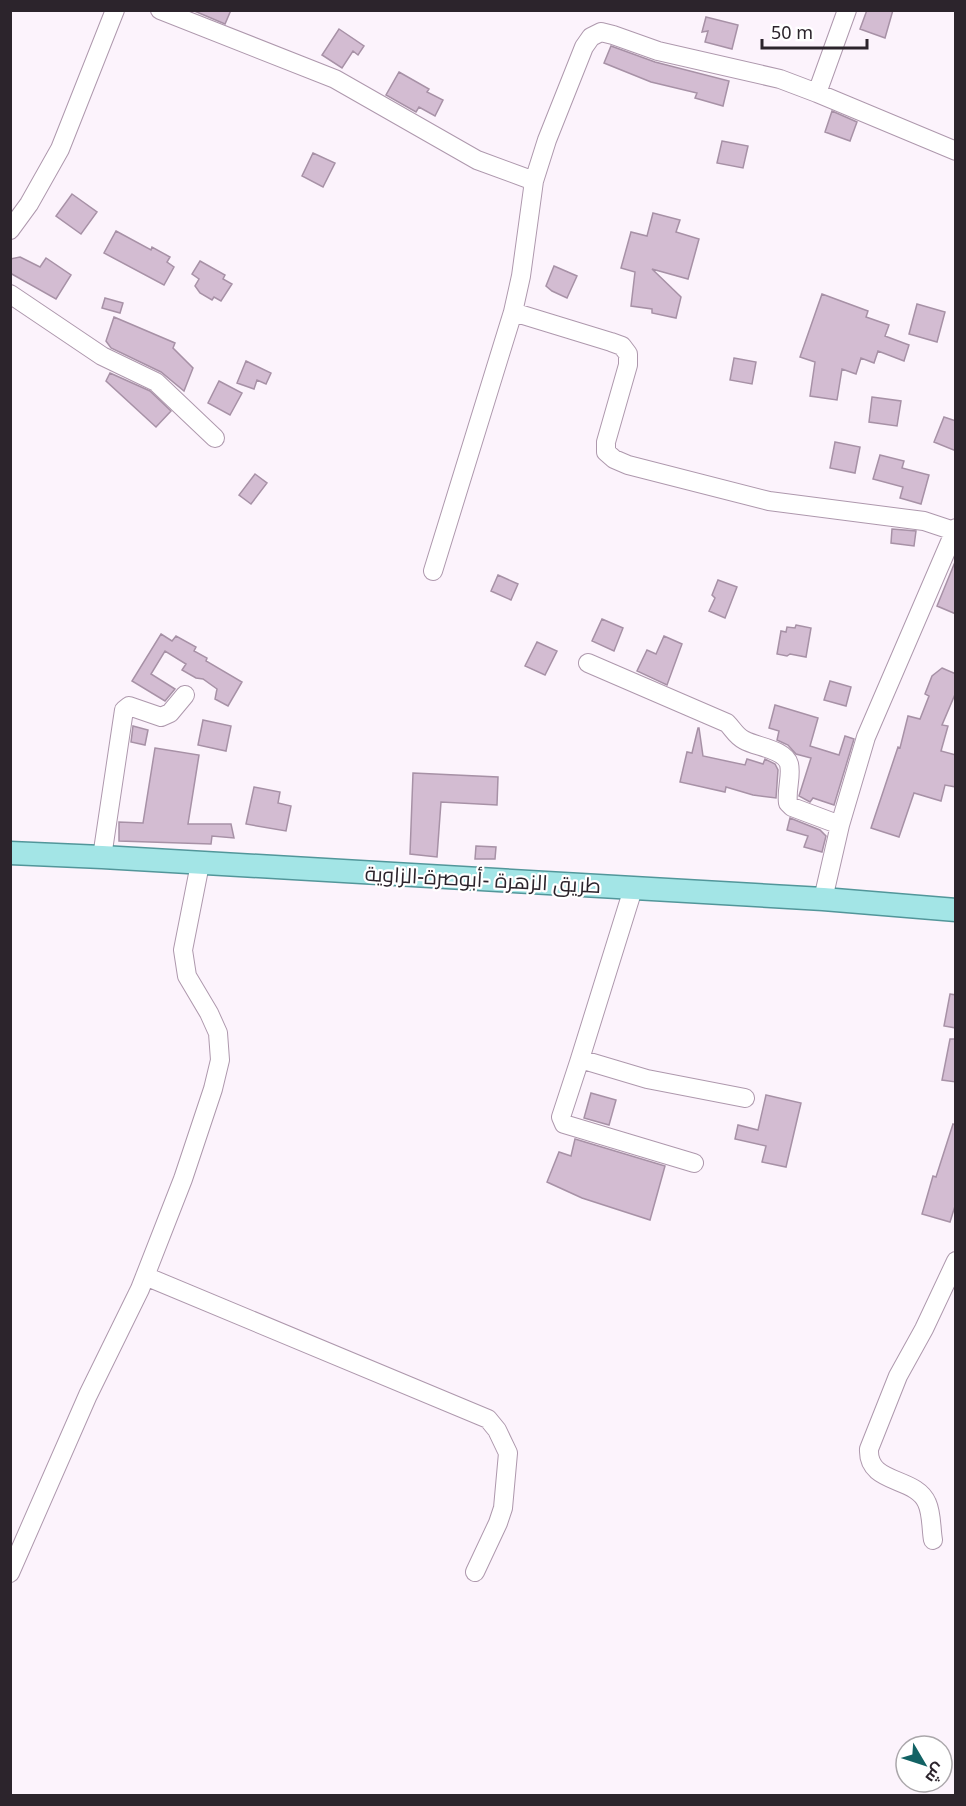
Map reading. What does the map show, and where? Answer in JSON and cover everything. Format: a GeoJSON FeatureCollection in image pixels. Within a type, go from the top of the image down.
{"type":"FeatureCollection","features":[{"type":"Feature","properties":{"kind":"main road","name":"طريق الزهرة -أبوصرة-الزاوية"},"geometry":{"type":"LineString","coordinates":[[10,854],[102,856],[200,864],[823,899],[956,910]]}},
{"type":"Feature","properties":{"kind":"street"},"geometry":{"type":"LineString","coordinates":[[10,230],[29,204],[60,149],[115,10]]}},
{"type":"Feature","properties":{"kind":"street"},"geometry":{"type":"LineString","coordinates":[[160,10],[334,79],[477,160],[534,181]]}},
{"type":"Feature","properties":{"kind":"street"},"geometry":{"type":"LineString","coordinates":[[817,93],[847,10]]}},
{"type":"Feature","properties":{"kind":"street"},"geometry":{"type":"LineString","coordinates":[[433,571],[513,312],[521,276],[534,181],[547,140],[584,47],[591,37],[601,32],[614,34],[658,51],[780,79],[956,151]]}},
{"type":"Feature","properties":{"kind":"street"},"geometry":{"type":"LineString","coordinates":[[10,294],[93,350],[156,382],[215,438]]}},
{"type":"Feature","properties":{"kind":"street"},"geometry":{"type":"LineString","coordinates":[[513,312],[622,346],[628,354],[628,365],[606,442],[606,452],[614,459],[628,465],[769,501],[924,521],[955,529],[866,737],[840,825],[823,899]]}},
{"type":"Feature","properties":{"kind":"street"},"geometry":{"type":"LineString","coordinates":[[588,663],[727,723],[744,741],[781,754],[789,762],[790,768],[788,803],[792,807],[840,825]]}},
{"type":"Feature","properties":{"kind":"street"},"geometry":{"type":"LineString","coordinates":[[102,856],[124,710],[129,706],[161,717],[170,713],[185,695]]}},
{"type":"Feature","properties":{"kind":"street"},"geometry":{"type":"LineString","coordinates":[[10,1573],[88,1395],[145,1276],[183,1179],[213,1089],[220,1060],[216,1026],[190,984],[183,960],[200,864]]}},
{"type":"Feature","properties":{"kind":"street"},"geometry":{"type":"LineString","coordinates":[[633,889],[561,1117],[564,1124],[694,1163]]}},
{"type":"Feature","properties":{"kind":"street"},"geometry":{"type":"LineString","coordinates":[[580,1059],[647,1079],[745,1098]]}},
{"type":"Feature","properties":{"kind":"street"},"geometry":{"type":"LineString","coordinates":[[933,1540],[927,1502],[918,1491],[873,1467],[868,1459],[869,1449],[898,1376],[924,1329],[956,1262]]}},
{"type":"Feature","properties":{"kind":"street"},"geometry":{"type":"LineString","coordinates":[[145,1276],[488,1419],[497,1430],[508,1453],[503,1508],[475,1572]]}},
{"type":"Feature","properties":{"kind":"building"},"geometry":{"type":"Polygon","coordinates":[[[192,10],[231,10],[225,24],[192,10]]]}},
{"type":"Feature","properties":{"kind":"building"},"geometry":{"type":"Polygon","coordinates":[[[867,10],[893,10],[885,38],[860,29],[867,10]]]}},
{"type":"Feature","properties":{"kind":"building"},"geometry":{"type":"Polygon","coordinates":[[[706,17],[738,25],[732,49],[705,42],[708,31],[702,32],[706,17]]]}},
{"type":"Feature","properties":{"kind":"building"},"geometry":{"type":"Polygon","coordinates":[[[339,29],[364,46],[358,55],[353,51],[342,68],[322,55],[339,29]]]}},
{"type":"Feature","properties":{"kind":"building"},"geometry":{"type":"Polygon","coordinates":[[[611,46],[655,62],[729,81],[723,106],[695,98],[697,93],[651,82],[604,63],[611,46]]]}},
{"type":"Feature","properties":{"kind":"building"},"geometry":{"type":"Polygon","coordinates":[[[399,72],[429,89],[427,92],[443,100],[435,116],[419,107],[416,112],[386,95],[399,72]]]}},
{"type":"Feature","properties":{"kind":"building"},"geometry":{"type":"Polygon","coordinates":[[[832,111],[857,122],[850,141],[825,132],[832,111]]]}},
{"type":"Feature","properties":{"kind":"building"},"geometry":{"type":"Polygon","coordinates":[[[722,141],[748,146],[743,168],[717,163],[722,141]]]}},
{"type":"Feature","properties":{"kind":"building"},"geometry":{"type":"Polygon","coordinates":[[[313,153],[335,163],[323,187],[302,176],[313,153]]]}},
{"type":"Feature","properties":{"kind":"building"},"geometry":{"type":"Polygon","coordinates":[[[72,194],[97,212],[81,234],[56,216],[72,194]]]}},
{"type":"Feature","properties":{"kind":"building"},"geometry":{"type":"Polygon","coordinates":[[[653,213],[680,220],[676,232],[699,239],[688,279],[652,269],[681,297],[676,318],[652,313],[652,309],[631,306],[635,272],[621,268],[631,232],[647,236],[653,213]]]}},
{"type":"Feature","properties":{"kind":"building"},"geometry":{"type":"Polygon","coordinates":[[[116,231],[151,250],[152,247],[170,257],[167,262],[174,267],[164,285],[104,253],[116,231]]]}},
{"type":"Feature","properties":{"kind":"building"},"geometry":{"type":"Polygon","coordinates":[[[20,257],[40,267],[46,258],[71,275],[56,299],[10,273],[10,259],[20,257]]]}},
{"type":"Feature","properties":{"kind":"building"},"geometry":{"type":"Polygon","coordinates":[[[200,261],[225,275],[223,279],[232,284],[221,301],[214,297],[212,300],[200,293],[195,286],[199,279],[192,274],[200,261]]]}},
{"type":"Feature","properties":{"kind":"building"},"geometry":{"type":"Polygon","coordinates":[[[554,266],[577,276],[567,298],[546,286],[554,266]]]}},
{"type":"Feature","properties":{"kind":"building"},"geometry":{"type":"Polygon","coordinates":[[[822,294],[868,311],[866,317],[889,325],[885,336],[909,345],[904,361],[878,351],[874,363],[861,358],[856,374],[842,369],[837,400],[810,396],[815,362],[800,357],[822,294]]]}},
{"type":"Feature","properties":{"kind":"building"},"geometry":{"type":"Polygon","coordinates":[[[105,298],[123,303],[120,313],[102,308],[105,298]]]}},
{"type":"Feature","properties":{"kind":"building"},"geometry":{"type":"Polygon","coordinates":[[[917,304],[945,312],[937,342],[909,334],[917,304]]]}},
{"type":"Feature","properties":{"kind":"building"},"geometry":{"type":"Polygon","coordinates":[[[114,317],[175,343],[173,348],[193,368],[184,391],[161,372],[111,348],[106,341],[114,317]]]}},
{"type":"Feature","properties":{"kind":"building"},"geometry":{"type":"Polygon","coordinates":[[[734,358],[756,362],[752,384],[730,380],[734,358]]]}},
{"type":"Feature","properties":{"kind":"building"},"geometry":{"type":"Polygon","coordinates":[[[246,361],[271,373],[266,384],[257,380],[254,389],[237,383],[246,361]]]}},
{"type":"Feature","properties":{"kind":"building"},"geometry":{"type":"Polygon","coordinates":[[[110,373],[150,391],[171,411],[156,427],[106,381],[110,373]]]}},
{"type":"Feature","properties":{"kind":"building"},"geometry":{"type":"Polygon","coordinates":[[[219,381],[242,393],[230,415],[208,403],[219,381]]]}},
{"type":"Feature","properties":{"kind":"building"},"geometry":{"type":"Polygon","coordinates":[[[872,397],[901,401],[897,426],[869,422],[872,397]]]}},
{"type":"Feature","properties":{"kind":"building"},"geometry":{"type":"Polygon","coordinates":[[[944,417],[956,421],[956,451],[934,442],[944,417]]]}},
{"type":"Feature","properties":{"kind":"building"},"geometry":{"type":"Polygon","coordinates":[[[835,442],[860,447],[855,473],[830,468],[835,442]]]}},
{"type":"Feature","properties":{"kind":"building"},"geometry":{"type":"Polygon","coordinates":[[[880,455],[904,461],[902,468],[929,475],[921,504],[900,498],[903,487],[873,479],[880,455]]]}},
{"type":"Feature","properties":{"kind":"building"},"geometry":{"type":"Polygon","coordinates":[[[255,474],[267,483],[251,504],[239,495],[255,474]]]}},
{"type":"Feature","properties":{"kind":"building"},"geometry":{"type":"Polygon","coordinates":[[[892,529],[916,531],[914,546],[891,543],[892,529]]]}},
{"type":"Feature","properties":{"kind":"building"},"geometry":{"type":"Polygon","coordinates":[[[956,562],[956,614],[937,606],[956,562]]]}},
{"type":"Feature","properties":{"kind":"building"},"geometry":{"type":"Polygon","coordinates":[[[498,575],[518,584],[511,600],[491,591],[498,575]]]}},
{"type":"Feature","properties":{"kind":"building"},"geometry":{"type":"Polygon","coordinates":[[[718,580],[737,587],[725,618],[709,611],[715,598],[712,595],[718,580]]]}},
{"type":"Feature","properties":{"kind":"building"},"geometry":{"type":"Polygon","coordinates":[[[602,619],[623,628],[614,651],[592,641],[602,619]]]}},
{"type":"Feature","properties":{"kind":"building"},"geometry":{"type":"Polygon","coordinates":[[[796,625],[811,628],[806,657],[777,654],[781,631],[786,632],[787,627],[795,628],[796,625]]]}},
{"type":"Feature","properties":{"kind":"building"},"geometry":{"type":"Polygon","coordinates":[[[161,634],[172,641],[176,636],[196,647],[194,651],[207,658],[206,661],[242,682],[228,706],[215,699],[217,689],[203,679],[196,678],[182,670],[186,664],[165,651],[151,674],[175,689],[165,701],[132,681],[161,634]]]}},
{"type":"Feature","properties":{"kind":"building"},"geometry":{"type":"Polygon","coordinates":[[[664,636],[682,644],[667,685],[637,671],[647,650],[656,654],[664,636]]]}},
{"type":"Feature","properties":{"kind":"building"},"geometry":{"type":"Polygon","coordinates":[[[537,642],[557,651],[545,675],[525,666],[537,642]]]}},
{"type":"Feature","properties":{"kind":"building"},"geometry":{"type":"Polygon","coordinates":[[[942,668],[956,674],[956,692],[942,725],[948,726],[941,751],[956,755],[956,787],[945,785],[941,801],[914,793],[899,837],[871,828],[898,747],[900,748],[908,716],[920,719],[929,696],[925,694],[932,676],[942,668]]]}},
{"type":"Feature","properties":{"kind":"building"},"geometry":{"type":"Polygon","coordinates":[[[830,681],[851,687],[846,706],[824,700],[830,681]]]}},
{"type":"Feature","properties":{"kind":"building"},"geometry":{"type":"Polygon","coordinates":[[[775,705],[818,718],[810,746],[839,755],[845,736],[854,739],[834,805],[813,798],[810,802],[799,796],[811,758],[796,754],[788,745],[777,740],[779,731],[769,728],[775,705]]]}},
{"type":"Feature","properties":{"kind":"building"},"geometry":{"type":"Polygon","coordinates":[[[203,720],[231,726],[226,751],[198,745],[203,720]]]}},
{"type":"Feature","properties":{"kind":"building"},"geometry":{"type":"Polygon","coordinates":[[[133,726],[148,730],[145,745],[131,742],[133,726]]]}},
{"type":"Feature","properties":{"kind":"building"},"geometry":{"type":"Polygon","coordinates":[[[698,728],[703,756],[745,765],[747,759],[763,764],[765,759],[775,764],[778,770],[776,798],[753,795],[726,787],[725,792],[680,782],[687,752],[692,753],[698,728]]]}},
{"type":"Feature","properties":{"kind":"building"},"geometry":{"type":"Polygon","coordinates":[[[155,748],[199,755],[188,824],[231,824],[234,838],[212,836],[211,844],[119,841],[119,822],[143,823],[155,748]]]}},
{"type":"Feature","properties":{"kind":"building"},"geometry":{"type":"Polygon","coordinates":[[[413,773],[498,777],[497,805],[441,802],[437,857],[410,854],[413,773]]]}},
{"type":"Feature","properties":{"kind":"building"},"geometry":{"type":"Polygon","coordinates":[[[254,787],[280,792],[278,803],[291,806],[286,831],[246,824],[254,787]]]}},
{"type":"Feature","properties":{"kind":"building"},"geometry":{"type":"Polygon","coordinates":[[[790,818],[820,830],[826,836],[822,852],[804,847],[808,836],[787,830],[790,818]]]}},
{"type":"Feature","properties":{"kind":"building"},"geometry":{"type":"Polygon","coordinates":[[[476,846],[496,847],[495,859],[475,859],[476,846]]]}},
{"type":"Feature","properties":{"kind":"building"},"geometry":{"type":"Polygon","coordinates":[[[950,994],[956,995],[956,1028],[944,1026],[950,994]]]}},
{"type":"Feature","properties":{"kind":"building"},"geometry":{"type":"Polygon","coordinates":[[[950,1039],[956,1039],[956,1082],[942,1080],[950,1039]]]}},
{"type":"Feature","properties":{"kind":"building"},"geometry":{"type":"Polygon","coordinates":[[[591,1093],[616,1100],[609,1125],[584,1118],[591,1093]]]}},
{"type":"Feature","properties":{"kind":"building"},"geometry":{"type":"Polygon","coordinates":[[[766,1095],[801,1103],[786,1167],[762,1162],[766,1146],[735,1139],[738,1125],[758,1130],[766,1095]]]}},
{"type":"Feature","properties":{"kind":"building"},"geometry":{"type":"Polygon","coordinates":[[[953,1124],[956,1125],[956,1203],[950,1222],[922,1214],[933,1176],[936,1177],[953,1124]]]}},
{"type":"Feature","properties":{"kind":"building"},"geometry":{"type":"Polygon","coordinates":[[[575,1139],[665,1166],[650,1220],[582,1198],[547,1182],[559,1152],[571,1156],[575,1139]]]}}]}
